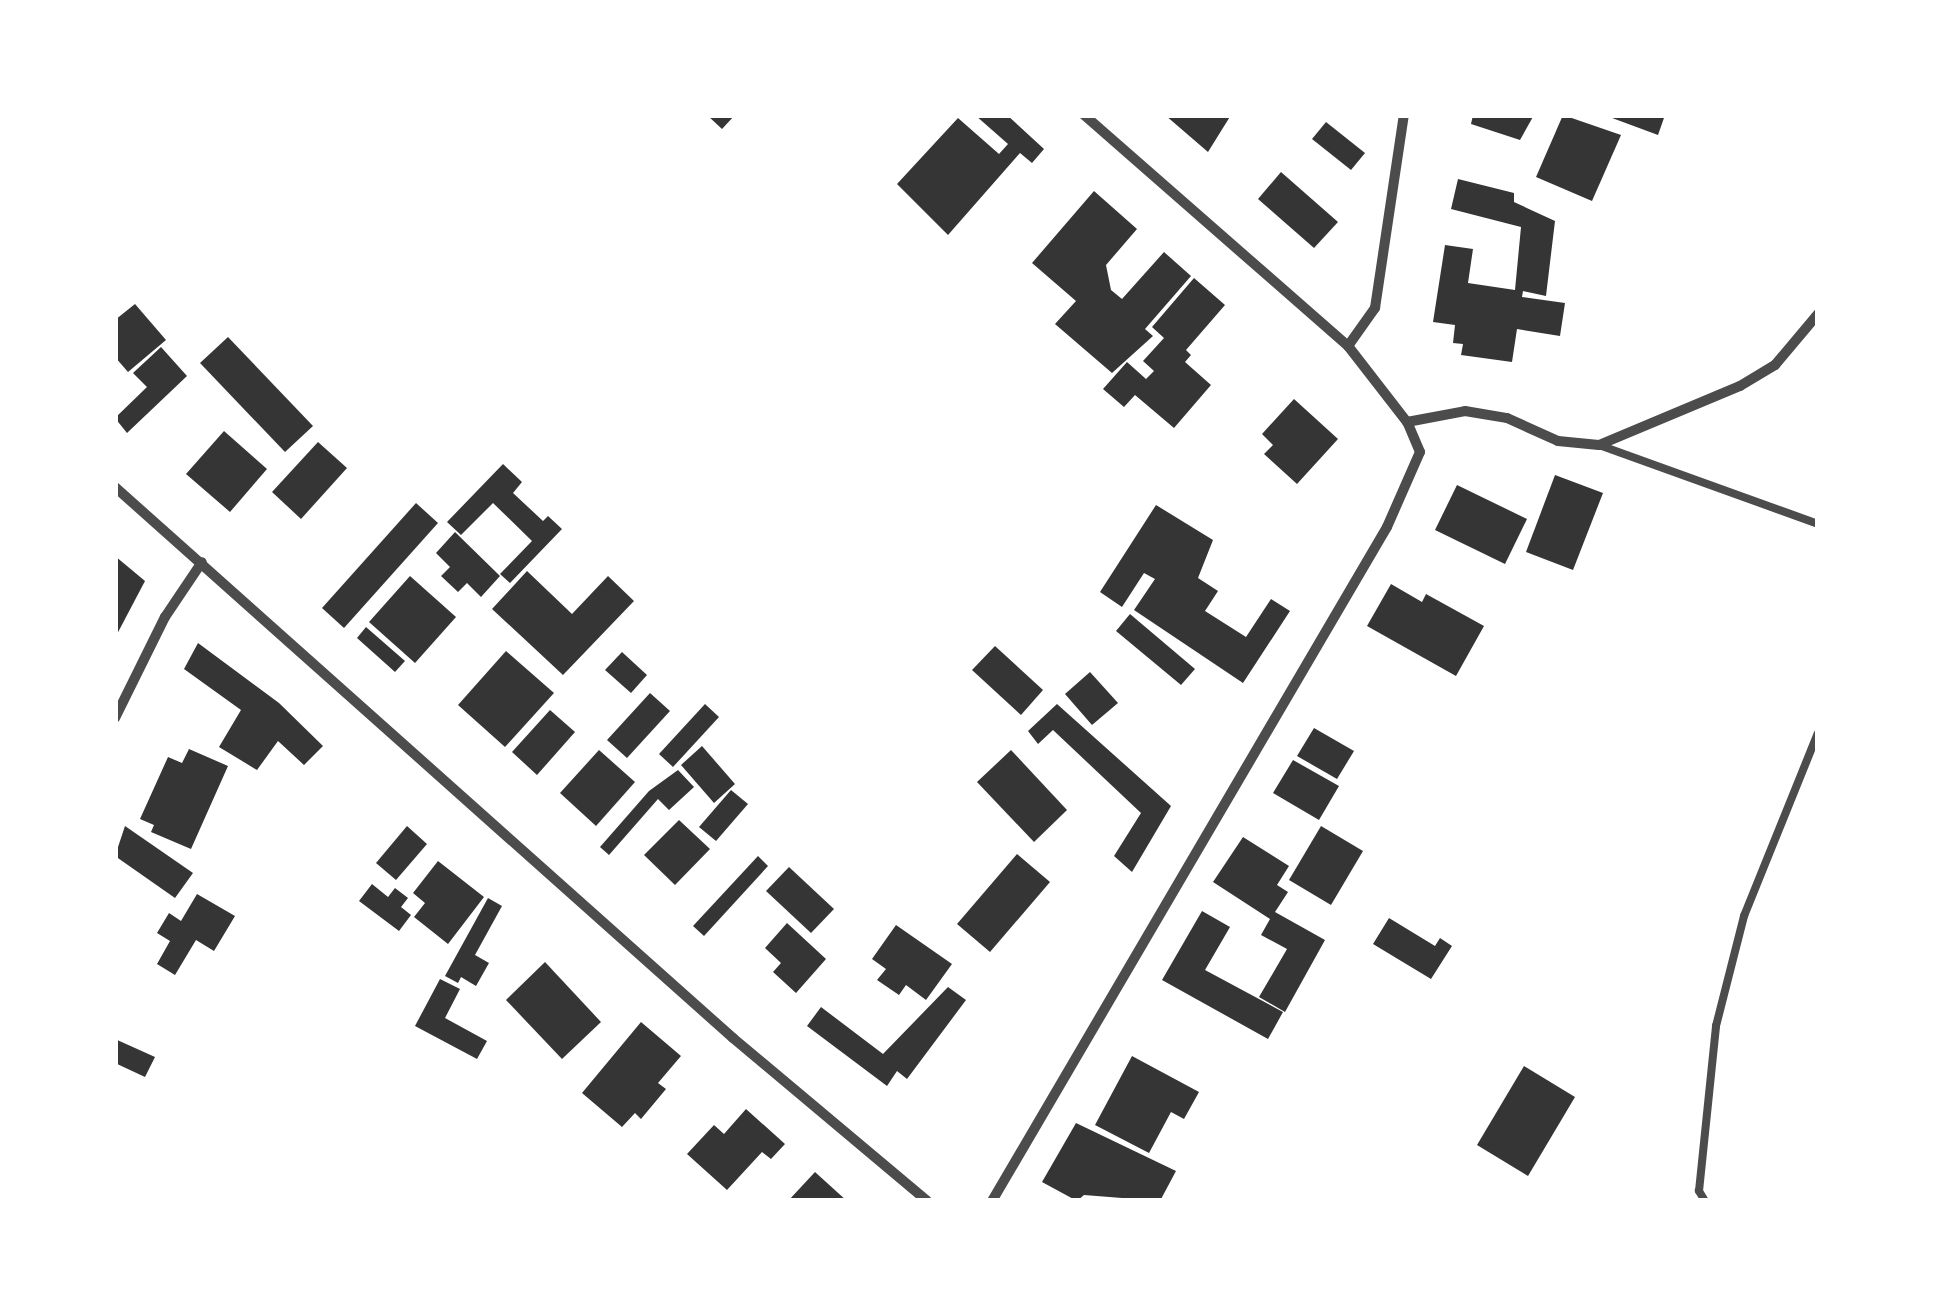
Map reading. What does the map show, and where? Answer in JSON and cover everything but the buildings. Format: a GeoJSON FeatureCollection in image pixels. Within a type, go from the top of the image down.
{"type":"FeatureCollection","features":[{"type":"Feature","properties":{"kind":"street"},"geometry":{"type":"LineString","coordinates":[[992,1201],[1401,501],[1420,452],[1408,422],[1348,346],[1084,115]]}},
{"type":"Feature","properties":{"kind":"street"},"geometry":{"type":"LineString","coordinates":[[1348,346],[1376,308],[1404,115]]}},
{"type":"Feature","properties":{"kind":"street"},"geometry":{"type":"LineString","coordinates":[[1408,422],[1465,411],[1508,418],[1558,441],[1600,445],[1740,386],[1776,364],[1818,314]]}},
{"type":"Feature","properties":{"kind":"street"},"geometry":{"type":"LineString","coordinates":[[115,487],[733,1038],[927,1201]]}},
{"type":"Feature","properties":{"kind":"street"},"geometry":{"type":"LineString","coordinates":[[115,718],[165,617],[202,562]]}},
{"type":"Feature","properties":{"kind":"lane"},"geometry":{"type":"LineString","coordinates":[[1600,445],[1818,524]]}},
{"type":"Feature","properties":{"kind":"lane"},"geometry":{"type":"LineString","coordinates":[[1705,1201],[1699,1191],[1716,1026],[1744,916],[1818,733]]}}]}
